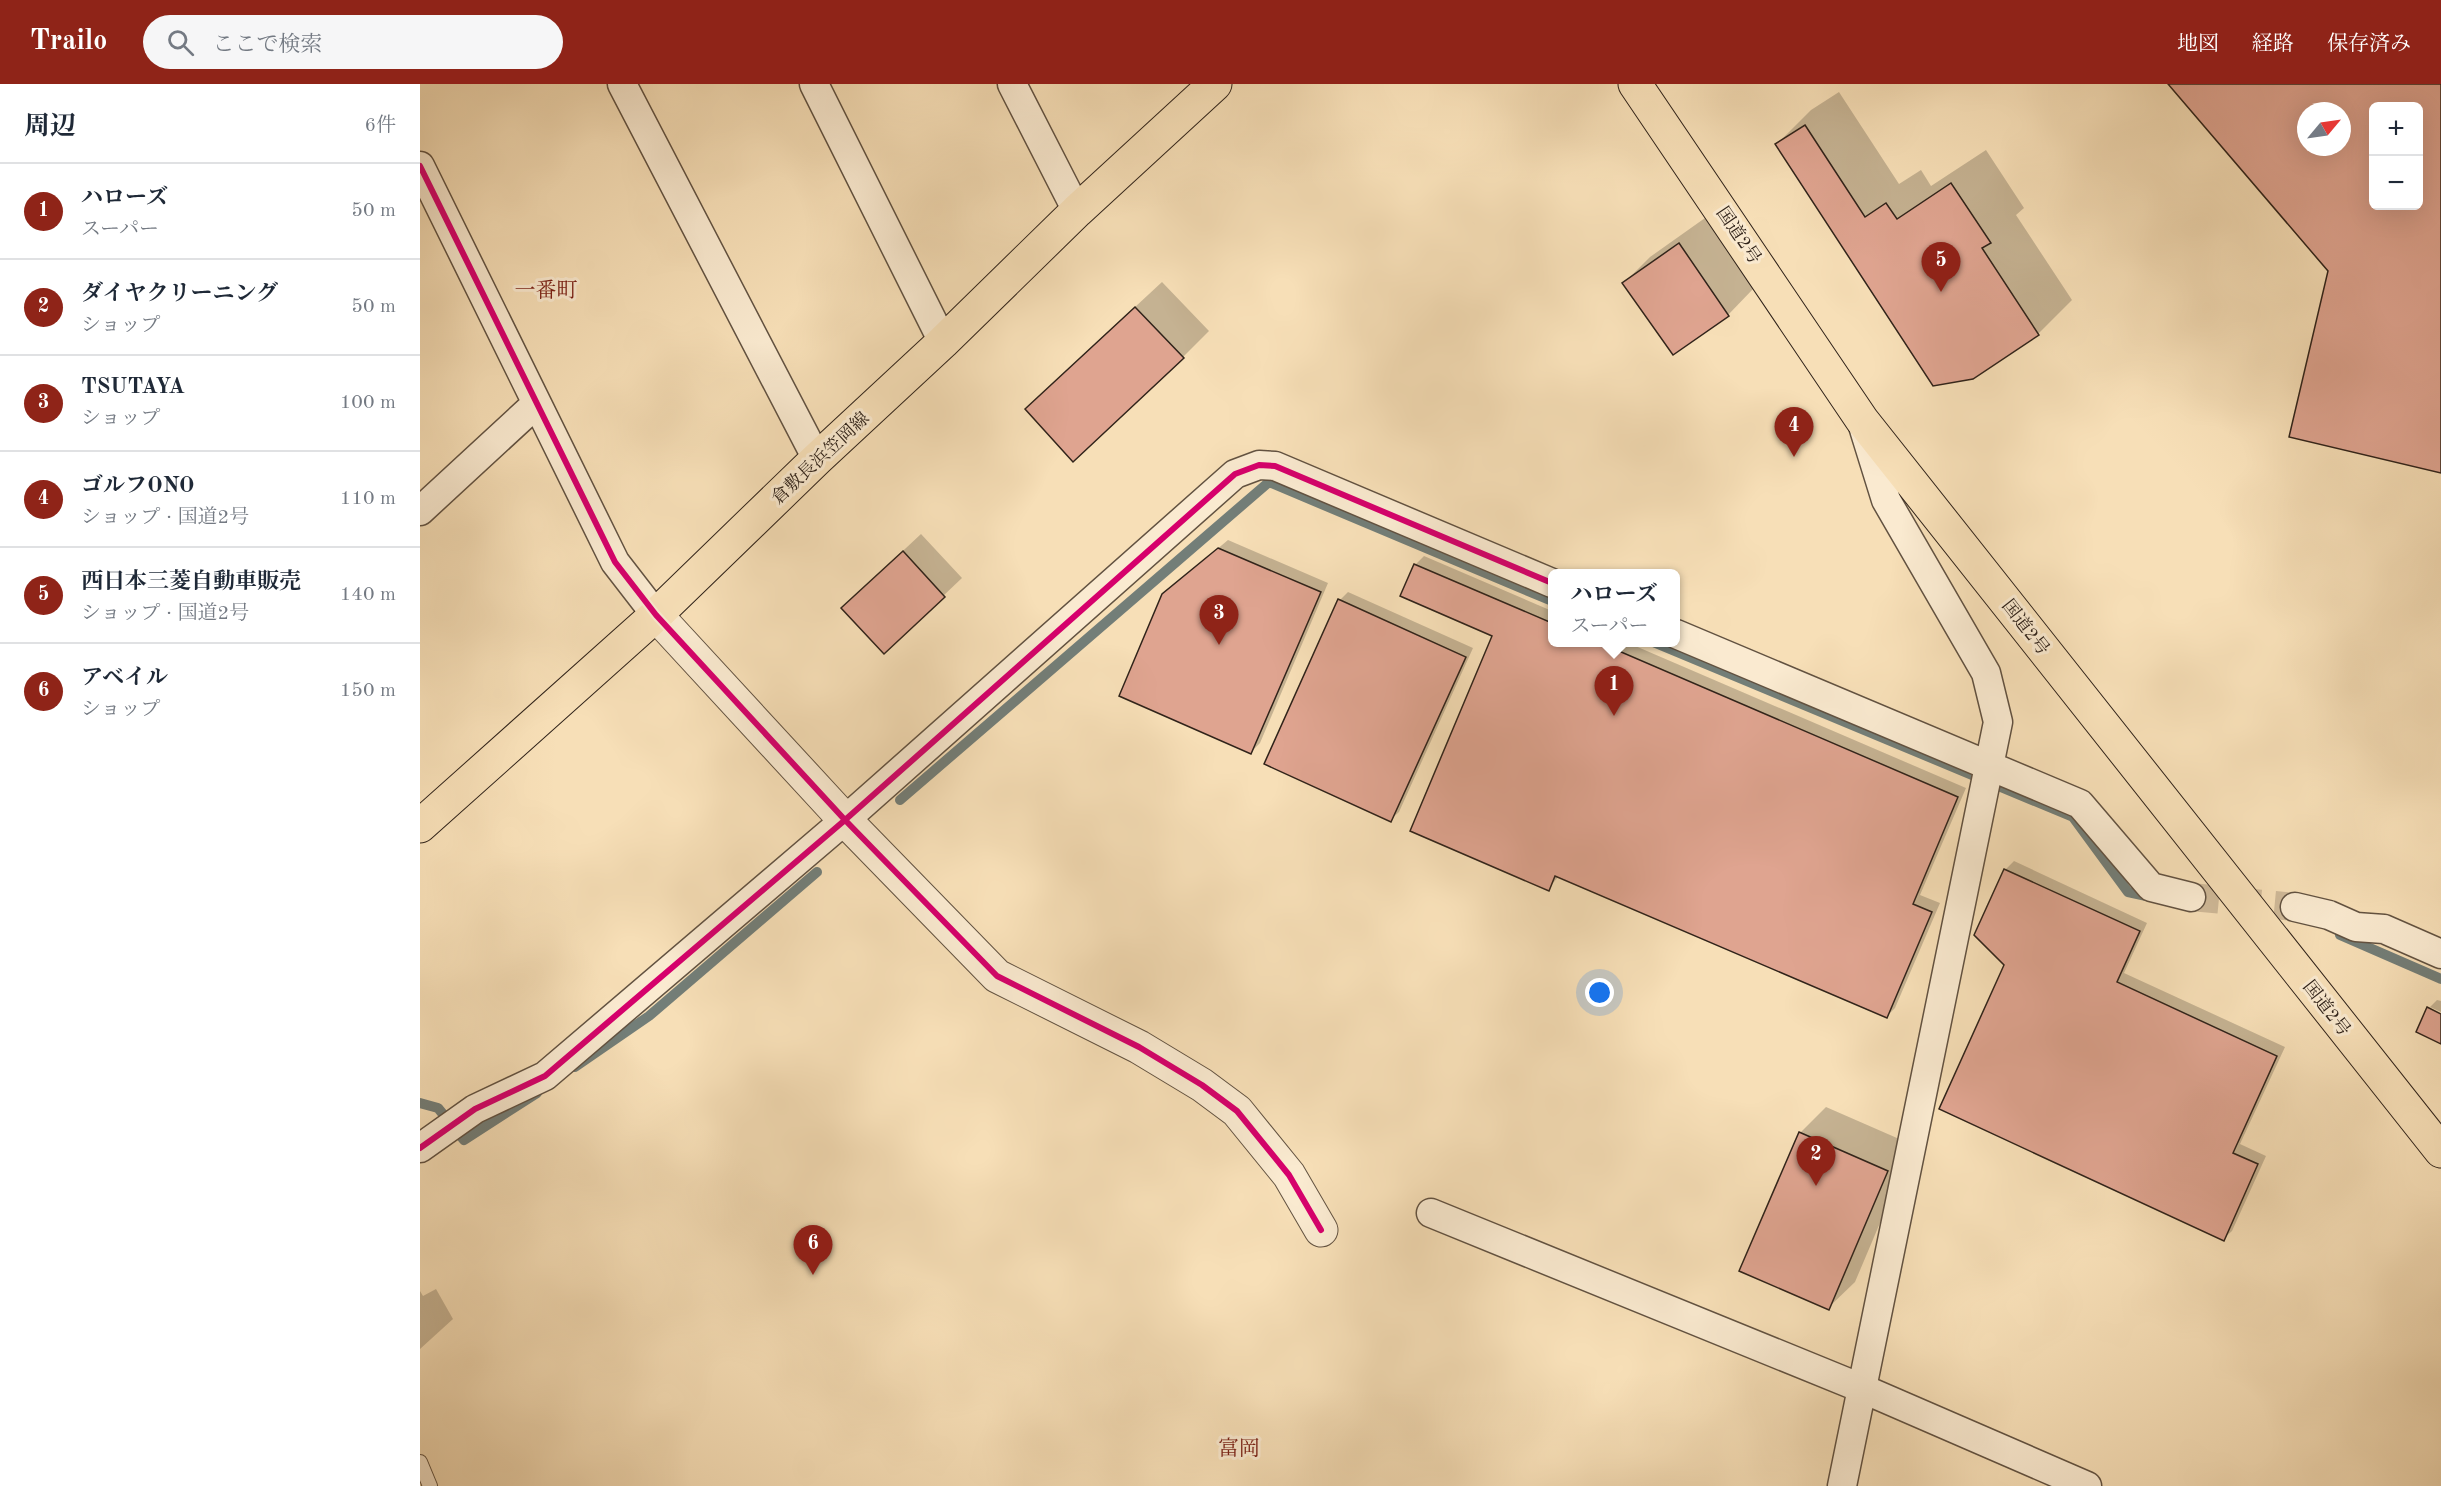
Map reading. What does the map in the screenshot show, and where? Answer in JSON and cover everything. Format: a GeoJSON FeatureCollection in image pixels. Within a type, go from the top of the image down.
{"type":"FeatureCollection","features":[{"type":"Feature","properties":{"kind":"main road","name":"倉敷長浜笠岡線"},"geometry":{"type":"LineString","coordinates":[[420,826],[656,615],[1077,211],[1215,84]]}},
{"type":"Feature","properties":{"kind":"main road","name":"国道2号"},"geometry":{"type":"LineString","coordinates":[[1635,84],[1862,420],[2441,1151]]}},
{"type":"Feature","properties":{"kind":"street"},"geometry":{"type":"LineString","coordinates":[[622,84],[817,459]]}},
{"type":"Feature","properties":{"kind":"street"},"geometry":{"type":"LineString","coordinates":[[814,84],[943,342]]}},
{"type":"Feature","properties":{"kind":"street"},"geometry":{"type":"LineString","coordinates":[[1011,84],[1077,211]]}},
{"type":"Feature","properties":{"kind":"street"},"geometry":{"type":"LineString","coordinates":[[420,166],[615,562],[656,615],[845,820],[997,976],[1139,1047],[1237,1111],[1289,1175],[1321,1230]]}},
{"type":"Feature","properties":{"kind":"street"},"geometry":{"type":"LineString","coordinates":[[420,511],[536,404]]}},
{"type":"Feature","properties":{"kind":"street"},"geometry":{"type":"LineString","coordinates":[[1842,1486],[1998,722],[1986,673],[1886,500],[1862,420]]}},
{"type":"Feature","properties":{"kind":"street"},"geometry":{"type":"LineString","coordinates":[[420,1148],[475,1108],[545,1076],[845,820],[1235,474],[1259,465],[1275,466],[1548,581]]}},
{"type":"Feature","properties":{"kind":"street"},"geometry":{"type":"LineString","coordinates":[[1680,636],[1986,776],[2080,804],[2151,887],[2191,897]]}},
{"type":"Feature","properties":{"kind":"street"},"geometry":{"type":"LineString","coordinates":[[2295,907],[2329,915],[2356,927],[2384,929],[2441,954]]}},
{"type":"Feature","properties":{"kind":"street"},"geometry":{"type":"LineString","coordinates":[[1431,1213],[1862,1388],[2087,1486]]}},
{"type":"Feature","properties":{"kind":"lane"},"geometry":{"type":"LineString","coordinates":[[420,1462],[430,1486]]}},
{"type":"Feature","properties":{"kind":"building"},"geometry":{"type":"Polygon","coordinates":[[[2168,84],[2441,84],[2441,473],[2289,437],[2328,271],[2168,84]]]}},
{"type":"Feature","properties":{"kind":"building"},"geometry":{"type":"Polygon","coordinates":[[[1805,125],[1865,217],[1886,203],[1897,219],[1951,183],[1991,243],[1982,248],[2039,335],[1973,379],[1933,386],[1775,144],[1805,125]]]}},
{"type":"Feature","properties":{"kind":"building"},"geometry":{"type":"Polygon","coordinates":[[[1679,243],[1729,316],[1673,355],[1622,283],[1679,243]]]}},
{"type":"Feature","properties":{"kind":"building"},"geometry":{"type":"Polygon","coordinates":[[[1135,307],[1184,358],[1073,462],[1025,409],[1135,307]]]}},
{"type":"Feature","properties":{"kind":"building"},"geometry":{"type":"Polygon","coordinates":[[[1218,548],[1321,592],[1251,754],[1119,696],[1162,594],[1218,548]]]}},
{"type":"Feature","properties":{"kind":"building"},"geometry":{"type":"Polygon","coordinates":[[[903,551],[945,597],[884,654],[841,608],[903,551]]]}},
{"type":"Feature","properties":{"kind":"building"},"geometry":{"type":"Polygon","coordinates":[[[1414,564],[1548,621],[1548,647],[1610,647],[1958,797],[1913,904],[1932,912],[1887,1018],[1555,876],[1549,891],[1410,831],[1492,636],[1400,596],[1414,564]]]}},
{"type":"Feature","properties":{"kind":"building"},"geometry":{"type":"Polygon","coordinates":[[[1338,599],[1466,657],[1391,822],[1264,764],[1338,599]]]}},
{"type":"Feature","properties":{"kind":"building"},"geometry":{"type":"Polygon","coordinates":[[[2004,869],[2140,931],[2117,982],[2277,1056],[2233,1153],[2258,1164],[2224,1241],[1939,1109],[2004,965],[1974,935],[2004,869]]]}},
{"type":"Feature","properties":{"kind":"building"},"geometry":{"type":"Polygon","coordinates":[[[2427,1007],[2441,1014],[2441,1044],[2416,1032],[2427,1007]]]}},
{"type":"Feature","properties":{"kind":"building"},"geometry":{"type":"Polygon","coordinates":[[[1799,1132],[1888,1171],[1829,1310],[1739,1271],[1799,1132]]]}},
{"type":"Feature","properties":{"kind":"waterway"},"geometry":{"type":"LineString","coordinates":[[900,800],[1269,482],[1548,599]]}},
{"type":"Feature","properties":{"kind":"waterway"},"geometry":{"type":"LineString","coordinates":[[1665,647],[2073,817],[2128,892],[2151,897]]}},
{"type":"Feature","properties":{"kind":"waterway"},"geometry":{"type":"LineString","coordinates":[[575,1067],[649,1016],[817,872]]}},
{"type":"Feature","properties":{"kind":"waterway"},"geometry":{"type":"LineString","coordinates":[[2340,935],[2441,979]]}},
{"type":"Feature","properties":{"kind":"waterway"},"geometry":{"type":"LineString","coordinates":[[420,1103],[438,1108],[464,1140],[537,1093]]}},
{"type":"Feature","properties":{"kind":"tunnel"},"geometry":{"type":"LineString","coordinates":[[2191,897],[2295,907]]}},
{"type":"Feature","properties":{"kind":"cycle path"},"geometry":{"type":"LineString","coordinates":[[420,166],[615,562],[656,615],[845,820],[997,976],[1139,1047],[1202,1085],[1237,1111],[1289,1175],[1321,1230]]}},
{"type":"Feature","properties":{"kind":"cycle path"},"geometry":{"type":"LineString","coordinates":[[420,1148],[475,1109],[545,1076],[845,820],[1235,474],[1259,465],[1275,466],[1548,581]]}},
{"type":"Feature","properties":{"kind":"place","name":"西日本三菱自動車販売"},"geometry":{"type":"Point","coordinates":[1941,292]}},
{"type":"Feature","properties":{"kind":"place","name":"ゴルフONO"},"geometry":{"type":"Point","coordinates":[1794,457]}},
{"type":"Feature","properties":{"kind":"place","name":"TSUTAYA"},"geometry":{"type":"Point","coordinates":[1219,645]}},
{"type":"Feature","properties":{"kind":"place","name":"ハローズ"},"geometry":{"type":"Point","coordinates":[1614,716]}},
{"type":"Feature","properties":{"kind":"place","name":"ダイヤクリーニング"},"geometry":{"type":"Point","coordinates":[1816,1186]}},
{"type":"Feature","properties":{"kind":"place","name":"アベイル"},"geometry":{"type":"Point","coordinates":[813,1275]}},
{"type":"Feature","properties":{"kind":"district","name":"一番町"},"geometry":{"type":"Point","coordinates":[546,290]}},
{"type":"Feature","properties":{"kind":"district","name":"富岡"},"geometry":{"type":"Point","coordinates":[1239,1448]}}]}
